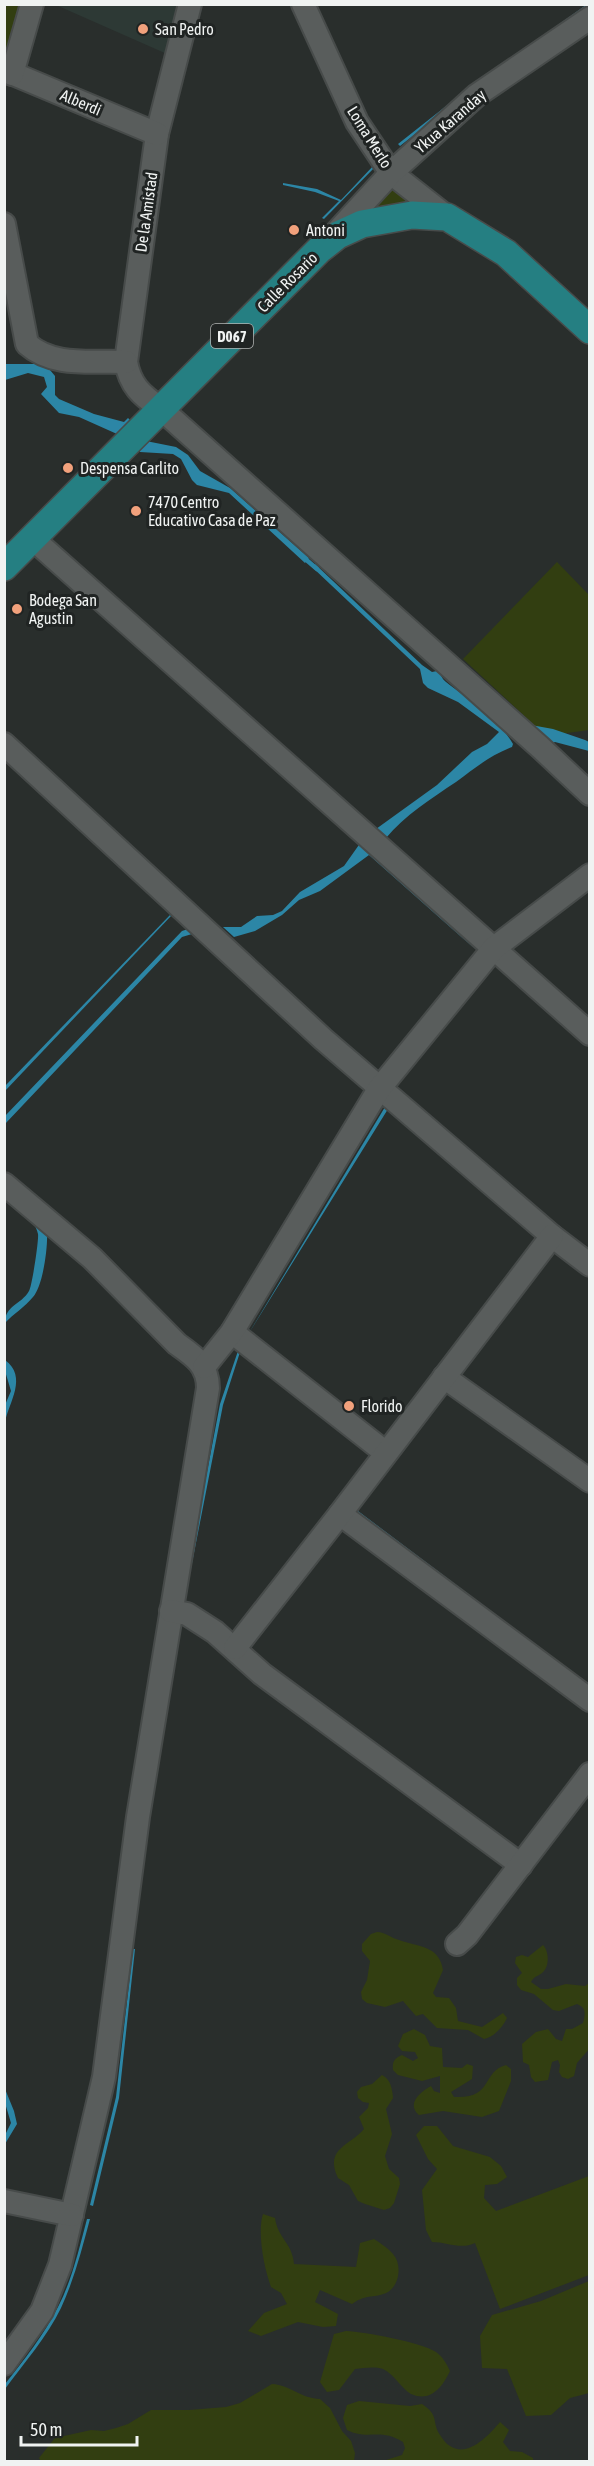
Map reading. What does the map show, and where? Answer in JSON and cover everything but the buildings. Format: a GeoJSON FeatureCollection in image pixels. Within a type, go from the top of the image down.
{"type":"FeatureCollection","features":[{"type":"Feature","properties":{"kind":"main road","name":"Calle Rosario"},"geometry":{"type":"LineString","coordinates":[[4,567],[138,430],[326,244],[362,224],[418,214],[447,217],[506,253],[590,330]]}},
{"type":"Feature","properties":{"kind":"street"},"geometry":{"type":"LineString","coordinates":[[8,72],[32,4]]}},
{"type":"Feature","properties":{"kind":"street","name":"De la Amistad"},"geometry":{"type":"LineString","coordinates":[[190,4],[157,134],[126,362],[128,375],[135,388],[507,717],[590,794]]}},
{"type":"Feature","properties":{"kind":"street","name":"Loma Merlo"},"geometry":{"type":"LineString","coordinates":[[303,4],[357,122],[391,173],[447,217]]}},
{"type":"Feature","properties":{"kind":"street","name":"Ykua Karanday"},"geometry":{"type":"LineString","coordinates":[[326,244],[391,173],[477,95],[590,18]]}},
{"type":"Feature","properties":{"kind":"street","name":"Alberdi"},"geometry":{"type":"LineString","coordinates":[[8,72],[157,134]]}},
{"type":"Feature","properties":{"kind":"street"},"geometry":{"type":"LineString","coordinates":[[4,224],[27,344],[36,353],[54,358],[79,362],[126,362]]}},
{"type":"Feature","properties":{"kind":"street"},"geometry":{"type":"LineString","coordinates":[[33,539],[590,1034]]}},
{"type":"Feature","properties":{"kind":"street"},"geometry":{"type":"LineString","coordinates":[[4,744],[379,1089],[552,1236],[590,1265]]}},
{"type":"Feature","properties":{"kind":"street"},"geometry":{"type":"LineString","coordinates":[[204,1367],[232,1332],[379,1089],[494,948],[590,875]]}},
{"type":"Feature","properties":{"kind":"street"},"geometry":{"type":"LineString","coordinates":[[4,1184],[74,1242],[177,1344],[204,1367],[208,1388],[138,1817],[104,2077],[60,2265],[42,2311],[4,2364]]}},
{"type":"Feature","properties":{"kind":"street"},"geometry":{"type":"LineString","coordinates":[[235,1648],[552,1236]]}},
{"type":"Feature","properties":{"kind":"street"},"geometry":{"type":"LineString","coordinates":[[232,1332],[386,1453]]}},
{"type":"Feature","properties":{"kind":"street"},"geometry":{"type":"LineString","coordinates":[[444,1377],[590,1481]]}},
{"type":"Feature","properties":{"kind":"street"},"geometry":{"type":"LineString","coordinates":[[340,1514],[590,1700]]}},
{"type":"Feature","properties":{"kind":"street"},"geometry":{"type":"LineString","coordinates":[[171,1611],[196,1619],[235,1648],[262,1674],[521,1865]]}},
{"type":"Feature","properties":{"kind":"street"},"geometry":{"type":"LineString","coordinates":[[457,1944],[467,1935],[590,1774]]}},
{"type":"Feature","properties":{"kind":"street"},"geometry":{"type":"LineString","coordinates":[[4,2201],[72,2215]]}},
{"type":"Feature","properties":{"kind":"shaded area","name":"San Pedro"},"geometry":{"type":"Polygon","coordinates":[[[56,5],[181,5],[167,54],[56,5]]]}},
{"type":"Feature","properties":{"kind":"green space"},"geometry":{"type":"Polygon","coordinates":[[[5,5],[21,5],[7,53],[5,52],[5,5]]]}},
{"type":"Feature","properties":{"kind":"green space"},"geometry":{"type":"Polygon","coordinates":[[[392,188],[418,206],[370,213],[392,188]]]}},
{"type":"Feature","properties":{"kind":"green space"},"geometry":{"type":"Polygon","coordinates":[[[557,562],[589,595],[589,730],[546,736],[463,659],[557,562]]]}},
{"type":"Feature","properties":{"kind":"green space"},"geometry":{"type":"Polygon","coordinates":[[[377,1932],[427,1948],[437,1956],[443,1970],[433,1993],[436,1997],[449,1998],[456,2008],[458,2021],[482,2027],[503,2013],[507,2018],[503,2025],[495,2034],[484,2039],[468,2030],[437,2028],[423,2014],[416,2016],[403,2001],[385,2007],[367,2003],[362,1999],[361,1992],[367,1980],[370,1961],[362,1951],[362,1944],[371,1934],[377,1932]]]}},
{"type":"Feature","properties":{"kind":"green space"},"geometry":{"type":"Polygon","coordinates":[[[543,1945],[547,1955],[546,1967],[531,1982],[541,1989],[566,1984],[585,1986],[589,1983],[590,2048],[577,2063],[574,2076],[568,2079],[562,2077],[558,2060],[552,2062],[548,2080],[535,2082],[531,2077],[529,2065],[523,2062],[522,2044],[536,2032],[548,2029],[556,2039],[562,2041],[566,2029],[572,2029],[583,2023],[585,2014],[584,2009],[577,2004],[559,2011],[553,2010],[534,1994],[521,1990],[517,1985],[517,1978],[522,1973],[515,1963],[516,1957],[522,1955],[528,1957],[543,1945]]]}},
{"type":"Feature","properties":{"kind":"green space"},"geometry":{"type":"Polygon","coordinates":[[[414,2029],[425,2035],[430,2046],[442,2048],[443,2067],[462,2068],[467,2064],[473,2066],[472,2079],[451,2092],[454,2097],[475,2094],[481,2090],[498,2068],[506,2065],[511,2069],[511,2081],[499,2111],[482,2117],[443,2111],[419,2115],[414,2107],[416,2099],[431,2086],[434,2091],[440,2093],[440,2076],[422,2081],[398,2075],[393,2070],[394,2060],[402,2055],[413,2061],[418,2058],[415,2052],[402,2051],[398,2046],[403,2034],[414,2029]]]}},
{"type":"Feature","properties":{"kind":"green space"},"geometry":{"type":"Polygon","coordinates":[[[382,2075],[389,2082],[393,2098],[386,2109],[392,2134],[385,2156],[389,2169],[399,2178],[400,2184],[394,2203],[390,2208],[384,2210],[358,2201],[349,2185],[338,2178],[334,2160],[336,2154],[364,2129],[359,2117],[368,2108],[369,2103],[358,2098],[357,2092],[361,2087],[372,2084],[382,2075]]]}},
{"type":"Feature","properties":{"kind":"green space"},"geometry":{"type":"Polygon","coordinates":[[[424,2126],[437,2126],[453,2146],[490,2157],[501,2166],[507,2177],[497,2184],[485,2185],[484,2198],[496,2211],[589,2176],[589,2275],[500,2309],[475,2243],[459,2246],[432,2242],[426,2230],[422,2190],[437,2169],[428,2159],[416,2135],[424,2126]]]}},
{"type":"Feature","properties":{"kind":"green space"},"geometry":{"type":"Polygon","coordinates":[[[263,2214],[275,2218],[279,2231],[291,2250],[294,2264],[356,2267],[360,2243],[374,2239],[396,2258],[399,2268],[395,2284],[388,2292],[362,2298],[352,2304],[320,2290],[315,2302],[338,2314],[336,2326],[323,2327],[298,2322],[261,2336],[248,2331],[264,2313],[287,2304],[281,2293],[271,2287],[266,2270],[261,2240],[263,2214]]]}},
{"type":"Feature","properties":{"kind":"green space"},"geometry":{"type":"Polygon","coordinates":[[[589,2281],[589,2393],[570,2398],[551,2415],[526,2416],[507,2369],[482,2368],[480,2336],[492,2315],[541,2301],[589,2281]]]}},
{"type":"Feature","properties":{"kind":"green space"},"geometry":{"type":"Polygon","coordinates":[[[346,2331],[392,2338],[429,2348],[441,2356],[450,2371],[435,2392],[425,2396],[411,2394],[387,2371],[373,2367],[355,2369],[339,2390],[327,2392],[320,2382],[334,2334],[346,2331]]]}},
{"type":"Feature","properties":{"kind":"green space"},"geometry":{"type":"Polygon","coordinates":[[[272,2384],[320,2399],[330,2408],[342,2431],[351,2441],[355,2453],[354,2461],[41,2462],[39,2458],[55,2438],[91,2430],[104,2431],[116,2428],[128,2424],[151,2410],[226,2407],[240,2403],[272,2384]]]}},
{"type":"Feature","properties":{"kind":"green space"},"geometry":{"type":"Polygon","coordinates":[[[359,2401],[410,2406],[422,2404],[433,2415],[440,2435],[447,2444],[455,2449],[472,2447],[500,2422],[509,2430],[503,2442],[510,2451],[522,2452],[533,2458],[533,2461],[383,2461],[402,2455],[405,2448],[403,2442],[387,2435],[362,2434],[347,2430],[343,2418],[347,2405],[359,2401]]]}},
{"type":"Feature","properties":{"kind":"water"},"geometry":{"type":"Polygon","coordinates":[[[290,5],[292,5],[336,100],[370,159],[335,101],[290,5]]]}},
{"type":"Feature","properties":{"kind":"water"},"geometry":{"type":"Polygon","coordinates":[[[589,5],[462,97],[400,146],[398,144],[460,95],[589,5]]]}},
{"type":"Feature","properties":{"kind":"water"},"geometry":{"type":"Polygon","coordinates":[[[374,165],[375,167],[324,219],[322,218],[339,201],[315,192],[283,185],[283,183],[317,189],[341,200],[374,165]]]}},
{"type":"Feature","properties":{"kind":"water"},"geometry":{"type":"Polygon","coordinates":[[[5,364],[45,364],[55,376],[55,395],[59,399],[94,414],[124,422],[128,418],[130,420],[117,434],[79,417],[59,413],[41,394],[47,387],[44,377],[28,373],[5,380],[5,364]]]}},
{"type":"Feature","properties":{"kind":"water"},"geometry":{"type":"Polygon","coordinates":[[[146,441],[176,447],[188,455],[200,471],[230,488],[309,558],[305,563],[229,493],[197,485],[181,459],[173,454],[140,452],[146,441]]]}},
{"type":"Feature","properties":{"kind":"water"},"geometry":{"type":"Polygon","coordinates":[[[315,564],[422,665],[432,672],[437,671],[446,682],[491,717],[513,744],[512,747],[482,763],[419,808],[386,838],[376,829],[437,785],[472,752],[487,744],[499,732],[458,702],[428,688],[423,683],[420,669],[312,567],[315,564]]]}},
{"type":"Feature","properties":{"kind":"water"},"geometry":{"type":"Polygon","coordinates":[[[531,725],[553,729],[585,740],[589,742],[589,751],[555,742],[550,744],[531,725]]]}},
{"type":"Feature","properties":{"kind":"water"},"geometry":{"type":"Polygon","coordinates":[[[361,842],[371,854],[476,950],[369,855],[320,891],[299,900],[282,915],[255,931],[234,937],[223,927],[241,927],[257,916],[273,915],[282,911],[300,892],[344,866],[361,842]]]}},
{"type":"Feature","properties":{"kind":"water"},"geometry":{"type":"Polygon","coordinates":[[[171,916],[5,1091],[5,1086],[171,916]]]}},
{"type":"Feature","properties":{"kind":"water"},"geometry":{"type":"Polygon","coordinates":[[[188,929],[199,938],[192,934],[182,937],[5,1124],[5,1116],[182,931],[188,929]]]}},
{"type":"Feature","properties":{"kind":"water"},"geometry":{"type":"Polygon","coordinates":[[[369,1093],[388,1109],[249,1333],[385,1107],[376,1099],[323,1160],[369,1093]]]}},
{"type":"Feature","properties":{"kind":"water"},"geometry":{"type":"Polygon","coordinates":[[[407,1125],[536,1236],[535,1237],[407,1125]]]}},
{"type":"Feature","properties":{"kind":"water"},"geometry":{"type":"Polygon","coordinates":[[[32,1221],[47,1232],[46,1256],[40,1284],[33,1297],[5,1323],[10,1309],[29,1291],[38,1238],[32,1221]]]}},
{"type":"Feature","properties":{"kind":"water"},"geometry":{"type":"Polygon","coordinates":[[[239,1348],[241,1349],[223,1405],[184,1604],[182,1603],[220,1404],[239,1348]]]}},
{"type":"Feature","properties":{"kind":"water"},"geometry":{"type":"Polygon","coordinates":[[[5,1360],[12,1367],[16,1382],[5,1422],[5,1405],[11,1391],[5,1371],[5,1360]]]}},
{"type":"Feature","properties":{"kind":"water"},"geometry":{"type":"Polygon","coordinates":[[[358,1511],[589,1685],[589,1686],[357,1513],[358,1511]]]}},
{"type":"Feature","properties":{"kind":"water"},"geometry":{"type":"Polygon","coordinates":[[[133,1949],[135,1949],[119,2098],[93,2206],[90,2205],[116,2097],[133,1949]]]}},
{"type":"Feature","properties":{"kind":"water"},"geometry":{"type":"Polygon","coordinates":[[[5,2089],[17,2124],[5,2144],[5,2135],[11,2123],[5,2103],[5,2089]]]}},
{"type":"Feature","properties":{"kind":"water"},"geometry":{"type":"Polygon","coordinates":[[[87,2219],[90,2219],[81,2253],[61,2308],[42,2340],[5,2389],[5,2384],[40,2337],[63,2297],[87,2219]]]}},
{"type":"Feature","properties":{"kind":"waterway"},"geometry":{"type":"LineString","coordinates":[[303,557],[317,569]]}},
{"type":"Feature","properties":{"kind":"place","name":"San Pedro"},"geometry":{"type":"Point","coordinates":[143,29]}},
{"type":"Feature","properties":{"kind":"place","name":"Antoni"},"geometry":{"type":"Point","coordinates":[294,230]}},
{"type":"Feature","properties":{"kind":"place","name":"Despensa Carlito"},"geometry":{"type":"Point","coordinates":[68,468]}},
{"type":"Feature","properties":{"kind":"place","name":"7470 Centro Educativo Casa de Paz"},"geometry":{"type":"Point","coordinates":[136,511]}},
{"type":"Feature","properties":{"kind":"place","name":"Bodega San Agustin"},"geometry":{"type":"Point","coordinates":[17,609]}},
{"type":"Feature","properties":{"kind":"place","name":"Florido"},"geometry":{"type":"Point","coordinates":[349,1406]}}]}
